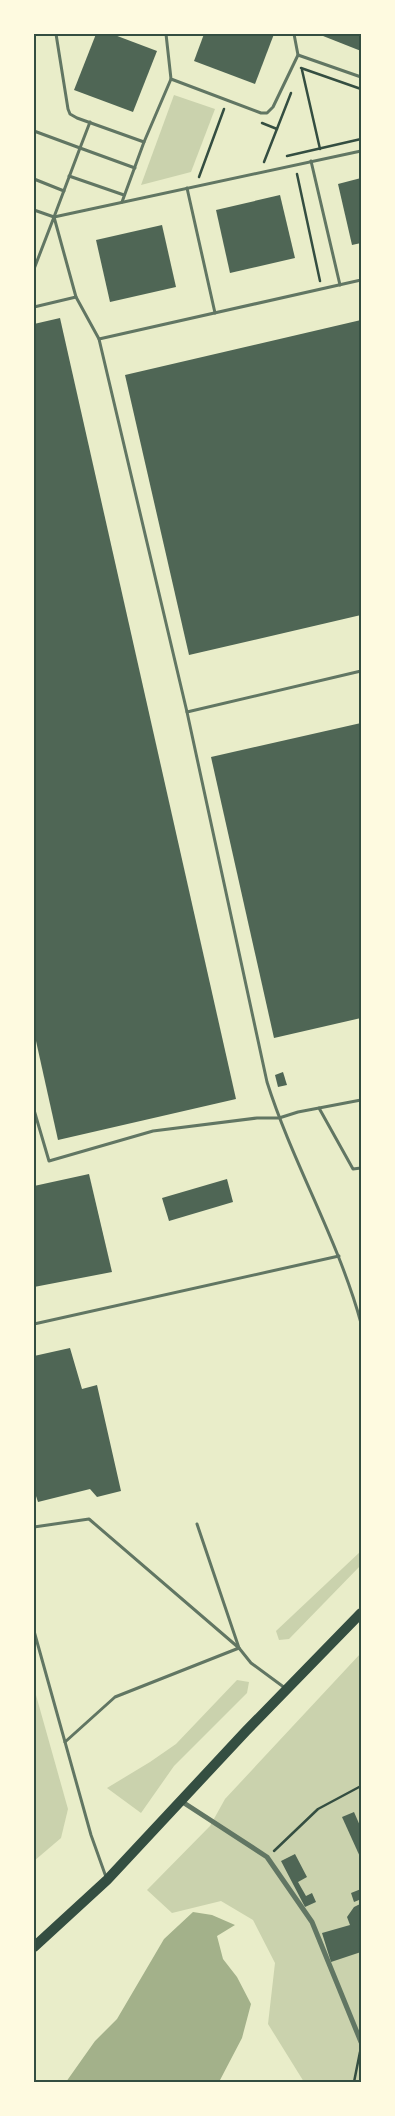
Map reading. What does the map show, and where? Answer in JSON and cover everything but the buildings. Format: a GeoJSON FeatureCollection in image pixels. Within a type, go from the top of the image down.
{"type":"FeatureCollection","features":[{"type":"Feature","properties":{"kind":"main road"},"geometry":{"type":"LineString","coordinates":[[34,1948],[107,1880],[361,1613]]}},
{"type":"Feature","properties":{"kind":"street"},"geometry":{"type":"LineString","coordinates":[[181,1801],[268,1857],[312,1922],[361,2044]]}},
{"type":"Feature","properties":{"kind":"lane"},"geometry":{"type":"LineString","coordinates":[[56,34],[70,114],[144,142]]}},
{"type":"Feature","properties":{"kind":"lane"},"geometry":{"type":"LineString","coordinates":[[122,202],[144,142],[172,79],[166,34]]}},
{"type":"Feature","properties":{"kind":"lane"},"geometry":{"type":"LineString","coordinates":[[172,79],[261,113],[267,113],[273,108],[298,55],[294,34]]}},
{"type":"Feature","properties":{"kind":"lane"},"geometry":{"type":"LineString","coordinates":[[298,55],[361,77]]}},
{"type":"Feature","properties":{"kind":"lane"},"geometry":{"type":"LineString","coordinates":[[34,269],[90,122]]}},
{"type":"Feature","properties":{"kind":"lane"},"geometry":{"type":"LineString","coordinates":[[34,131],[134,168]]}},
{"type":"Feature","properties":{"kind":"lane"},"geometry":{"type":"LineString","coordinates":[[34,210],[54,217],[361,150]]}},
{"type":"Feature","properties":{"kind":"lane"},"geometry":{"type":"LineString","coordinates":[[312,161],[340,285]]}},
{"type":"Feature","properties":{"kind":"lane"},"geometry":{"type":"LineString","coordinates":[[69,176],[124,195]]}},
{"type":"Feature","properties":{"kind":"lane"},"geometry":{"type":"LineString","coordinates":[[34,179],[64,191]]}},
{"type":"Feature","properties":{"kind":"lane"},"geometry":{"type":"LineString","coordinates":[[187,188],[215,313]]}},
{"type":"Feature","properties":{"kind":"lane"},"geometry":{"type":"LineString","coordinates":[[54,217],[76,296],[99,340],[187,712],[267,1082],[279,1118],[338,1256],[361,1323]]}},
{"type":"Feature","properties":{"kind":"lane"},"geometry":{"type":"LineString","coordinates":[[99,340],[361,280]]}},
{"type":"Feature","properties":{"kind":"lane"},"geometry":{"type":"LineString","coordinates":[[34,307],[76,296]]}},
{"type":"Feature","properties":{"kind":"lane"},"geometry":{"type":"LineString","coordinates":[[187,712],[361,671]]}},
{"type":"Feature","properties":{"kind":"lane"},"geometry":{"type":"LineString","coordinates":[[34,1110],[49,1161],[153,1131],[257,1118],[279,1118],[361,1100]]}},
{"type":"Feature","properties":{"kind":"lane"},"geometry":{"type":"LineString","coordinates":[[319,1108],[353,1170],[361,1168]]}},
{"type":"Feature","properties":{"kind":"lane"},"geometry":{"type":"LineString","coordinates":[[34,1324],[338,1256]]}},
{"type":"Feature","properties":{"kind":"lane"},"geometry":{"type":"LineString","coordinates":[[34,1527],[89,1519],[239,1648],[251,1663],[288,1690]]}},
{"type":"Feature","properties":{"kind":"lane"},"geometry":{"type":"LineString","coordinates":[[197,1524],[239,1648]]}},
{"type":"Feature","properties":{"kind":"lane"},"geometry":{"type":"LineString","coordinates":[[34,1631],[36,1645],[91,1835],[107,1880]]}},
{"type":"Feature","properties":{"kind":"lane"},"geometry":{"type":"LineString","coordinates":[[65,1742],[115,1697],[239,1648]]}},
{"type":"Feature","properties":{"kind":"path"},"geometry":{"type":"LineString","coordinates":[[298,55],[320,149]]}},
{"type":"Feature","properties":{"kind":"path"},"geometry":{"type":"LineString","coordinates":[[298,76],[301,68]]}},
{"type":"Feature","properties":{"kind":"path"},"geometry":{"type":"LineString","coordinates":[[301,68],[361,89]]}},
{"type":"Feature","properties":{"kind":"path"},"geometry":{"type":"LineString","coordinates":[[264,162],[294,85]]}},
{"type":"Feature","properties":{"kind":"path"},"geometry":{"type":"LineString","coordinates":[[215,106],[233,112]]}},
{"type":"Feature","properties":{"kind":"path"},"geometry":{"type":"LineString","coordinates":[[199,177],[224,109]]}},
{"type":"Feature","properties":{"kind":"path"},"geometry":{"type":"LineString","coordinates":[[259,122],[277,128]]}},
{"type":"Feature","properties":{"kind":"path"},"geometry":{"type":"LineString","coordinates":[[292,155],[322,289]]}},
{"type":"Feature","properties":{"kind":"path"},"geometry":{"type":"LineString","coordinates":[[268,1857],[318,1809],[361,1786]]}},
{"type":"Feature","properties":{"kind":"path"},"geometry":{"type":"LineString","coordinates":[[354,2082],[361,2044]]}},
{"type":"Feature","properties":{"kind":"shaded area"},"geometry":{"type":"Polygon","coordinates":[[[174,95],[215,109],[191,172],[141,185],[174,95]]]}},
{"type":"Feature","properties":{"kind":"shaded area"},"geometry":{"type":"Polygon","coordinates":[[[361,1551],[361,1565],[289,1639],[279,1640],[276,1631],[361,1551]]]}},
{"type":"Feature","properties":{"kind":"shaded area"},"geometry":{"type":"Polygon","coordinates":[[[361,1653],[361,2082],[304,2082],[268,2024],[275,1963],[253,1920],[221,1901],[172,1913],[147,1890],[210,1826],[225,1799],[361,1653]]]}},
{"type":"Feature","properties":{"kind":"shaded area"},"geometry":{"type":"Polygon","coordinates":[[[237,1680],[249,1682],[247,1693],[174,1766],[141,1813],[107,1788],[176,1744],[237,1680]]]}},
{"type":"Feature","properties":{"kind":"shaded area"},"geometry":{"type":"Polygon","coordinates":[[[34,1688],[68,1809],[61,1838],[34,1861],[34,1688]]]}},
{"type":"Feature","properties":{"kind":"shaded area"},"geometry":{"type":"Polygon","coordinates":[[[193,1912],[212,1915],[235,1925],[217,1936],[223,1959],[237,1977],[251,2004],[242,2038],[219,2082],[66,2082],[95,2041],[117,2019],[164,1939],[193,1912]]]}}]}
